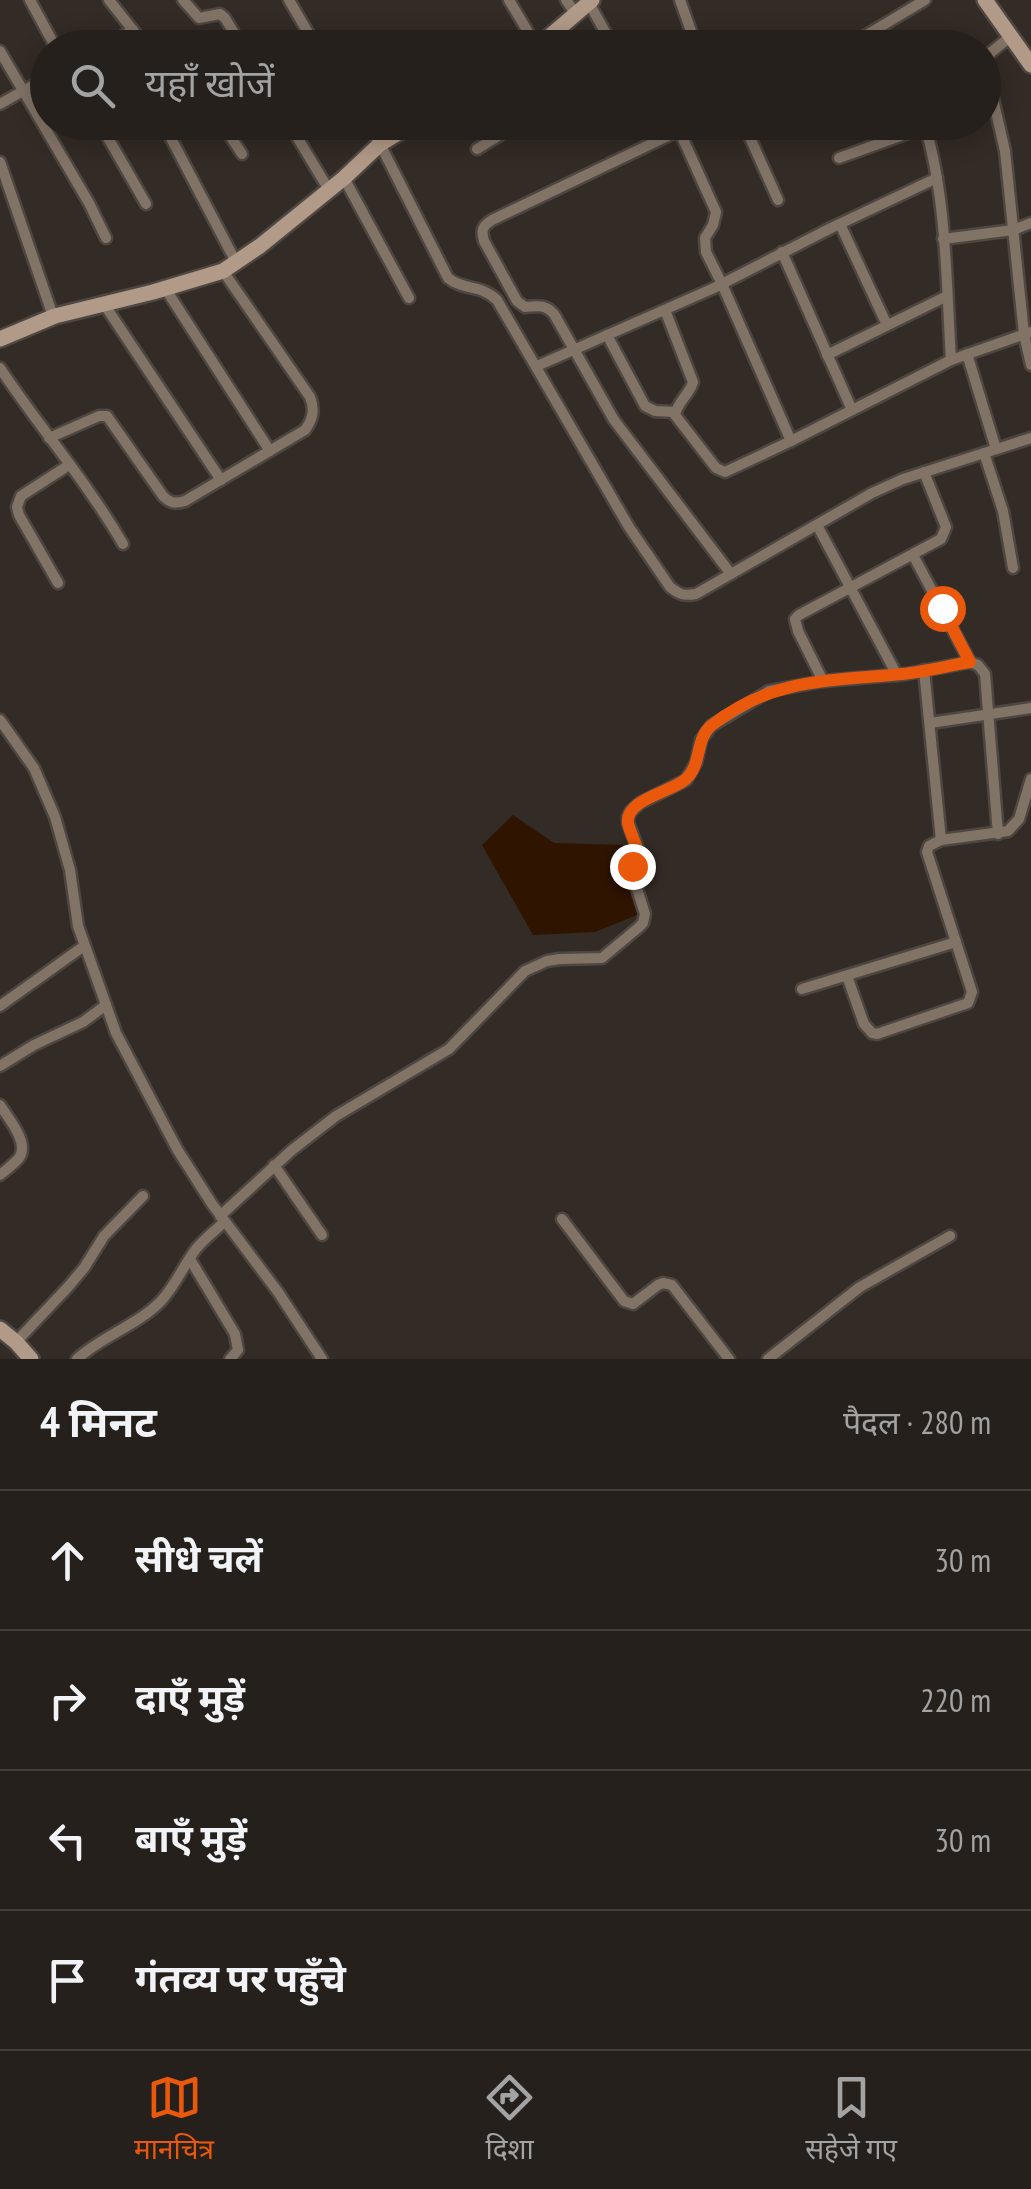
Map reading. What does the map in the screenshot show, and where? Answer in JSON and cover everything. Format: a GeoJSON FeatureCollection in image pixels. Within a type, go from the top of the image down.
{"type":"FeatureCollection","features":[{"type":"Feature","properties":{"kind":"street"},"geometry":{"type":"LineString","coordinates":[[30,0],[46,30]]}},
{"type":"Feature","properties":{"kind":"street"},"geometry":{"type":"LineString","coordinates":[[109,0],[132,30]]}},
{"type":"Feature","properties":{"kind":"street"},"geometry":{"type":"LineString","coordinates":[[183,0],[198,18],[214,14],[226,18],[233,30]]}},
{"type":"Feature","properties":{"kind":"street"},"geometry":{"type":"LineString","coordinates":[[289,0],[306,30]]}},
{"type":"Feature","properties":{"kind":"street"},"geometry":{"type":"LineString","coordinates":[[509,0],[527,30]]}},
{"type":"Feature","properties":{"kind":"street"},"geometry":{"type":"LineString","coordinates":[[566,0],[585,6],[602,30]]}},
{"type":"Feature","properties":{"kind":"street"},"geometry":{"type":"LineString","coordinates":[[680,0],[691,30]]}},
{"type":"Feature","properties":{"kind":"street"},"geometry":{"type":"LineString","coordinates":[[875,30],[925,0]]}},
{"type":"Feature","properties":{"kind":"street"},"geometry":{"type":"LineString","coordinates":[[987,1],[1030,61]]}},
{"type":"Feature","properties":{"kind":"street"},"geometry":{"type":"LineString","coordinates":[[557,30],[585,6]]}},
{"type":"Feature","properties":{"kind":"street"},"geometry":{"type":"LineString","coordinates":[[1001,44],[1010,36]]}},
{"type":"Feature","properties":{"kind":"street"},"geometry":{"type":"LineString","coordinates":[[0,51],[30,102]]}},
{"type":"Feature","properties":{"kind":"street"},"geometry":{"type":"LineString","coordinates":[[0,104],[30,86]]}},
{"type":"Feature","properties":{"kind":"street"},"geometry":{"type":"LineString","coordinates":[[1001,133],[1031,365]]}},
{"type":"Feature","properties":{"kind":"street"},"geometry":{"type":"LineString","coordinates":[[52,140],[106,238]]}},
{"type":"Feature","properties":{"kind":"street"},"geometry":{"type":"LineString","coordinates":[[109,140],[146,204]]}},
{"type":"Feature","properties":{"kind":"street"},"geometry":{"type":"LineString","coordinates":[[49,438],[107,416],[169,502],[185,501],[305,430],[313,416],[310,397],[230,268],[171,140]]}},
{"type":"Feature","properties":{"kind":"street"},"geometry":{"type":"LineString","coordinates":[[233,140],[242,154]]}},
{"type":"Feature","properties":{"kind":"street"},"geometry":{"type":"LineString","coordinates":[[299,140],[328,190]]}},
{"type":"Feature","properties":{"kind":"street"},"geometry":{"type":"LineString","coordinates":[[377,140],[448,278],[484,290],[497,300],[629,526],[670,587],[686,596],[696,594],[872,494],[924,472],[1031,438]]}},
{"type":"Feature","properties":{"kind":"street"},"geometry":{"type":"LineString","coordinates":[[0,339],[54,316],[230,268],[387,140]]}},
{"type":"Feature","properties":{"kind":"street"},"geometry":{"type":"LineString","coordinates":[[477,149],[492,140]]}},
{"type":"Feature","properties":{"kind":"street"},"geometry":{"type":"LineString","coordinates":[[658,140],[492,220],[482,232],[517,301],[525,307],[540,305],[550,310],[614,420],[732,574]]}},
{"type":"Feature","properties":{"kind":"street"},"geometry":{"type":"LineString","coordinates":[[683,140],[714,208],[715,218],[704,245],[791,441]]}},
{"type":"Feature","properties":{"kind":"street"},"geometry":{"type":"LineString","coordinates":[[751,140],[778,200]]}},
{"type":"Feature","properties":{"kind":"street"},"geometry":{"type":"LineString","coordinates":[[839,158],[885,140]]}},
{"type":"Feature","properties":{"kind":"street"},"geometry":{"type":"LineString","coordinates":[[929,140],[938,178],[951,360]]}},
{"type":"Feature","properties":{"kind":"street"},"geometry":{"type":"LineString","coordinates":[[0,162],[54,316]]}},
{"type":"Feature","properties":{"kind":"street"},"geometry":{"type":"LineString","coordinates":[[344,178],[409,298]]}},
{"type":"Feature","properties":{"kind":"street"},"geometry":{"type":"LineString","coordinates":[[537,366],[722,284],[938,178]]}},
{"type":"Feature","properties":{"kind":"street"},"geometry":{"type":"LineString","coordinates":[[943,240],[1013,230],[1031,223]]}},
{"type":"Feature","properties":{"kind":"street"},"geometry":{"type":"LineString","coordinates":[[840,224],[887,325]]}},
{"type":"Feature","properties":{"kind":"street"},"geometry":{"type":"LineString","coordinates":[[782,252],[852,410]]}},
{"type":"Feature","properties":{"kind":"street"},"geometry":{"type":"LineString","coordinates":[[165,288],[270,451]]}},
{"type":"Feature","properties":{"kind":"street"},"geometry":{"type":"LineString","coordinates":[[827,355],[946,296]]}},
{"type":"Feature","properties":{"kind":"street"},"geometry":{"type":"LineString","coordinates":[[104,304],[221,480]]}},
{"type":"Feature","properties":{"kind":"street"},"geometry":{"type":"LineString","coordinates":[[666,310],[693,382],[675,412],[676,418],[720,471],[730,471],[951,360],[1027,333]]}},
{"type":"Feature","properties":{"kind":"street"},"geometry":{"type":"LineString","coordinates":[[607,335],[646,406],[654,411],[675,412]]}},
{"type":"Feature","properties":{"kind":"street"},"geometry":{"type":"LineString","coordinates":[[966,354],[1013,568]]}},
{"type":"Feature","properties":{"kind":"street"},"geometry":{"type":"LineString","coordinates":[[0,368],[123,544]]}},
{"type":"Feature","properties":{"kind":"street"},"geometry":{"type":"LineString","coordinates":[[58,584],[17,507],[21,496],[69,465]]}},
{"type":"Feature","properties":{"kind":"street"},"geometry":{"type":"LineString","coordinates":[[823,681],[795,619],[936,542],[945,533],[924,472]]}},
{"type":"Feature","properties":{"kind":"street"},"geometry":{"type":"LineString","coordinates":[[817,524],[897,674]]}},
{"type":"Feature","properties":{"kind":"street"},"geometry":{"type":"LineString","coordinates":[[913,554],[970,662]]}},
{"type":"Feature","properties":{"kind":"street"},"geometry":{"type":"LineString","coordinates":[[77,1359],[155,1306],[177,1281],[198,1246],[274,1165],[336,1116],[449,1049],[524,971],[547,961],[602,958],[638,928],[645,914],[632,870],[638,852],[628,822],[631,811],[686,780],[710,726],[769,691],[970,662],[978,665],[984,674],[998,834]]}},
{"type":"Feature","properties":{"kind":"street"},"geometry":{"type":"LineString","coordinates":[[924,670],[941,840]]}},
{"type":"Feature","properties":{"kind":"street"},"geometry":{"type":"LineString","coordinates":[[930,723],[1031,708]]}},
{"type":"Feature","properties":{"kind":"street"},"geometry":{"type":"LineString","coordinates":[[0,720],[34,768],[55,816],[70,870],[78,926],[116,1033],[178,1149],[222,1219],[268,1278],[322,1359]]}},
{"type":"Feature","properties":{"kind":"street"},"geometry":{"type":"LineString","coordinates":[[847,976],[867,1028],[877,1034],[968,1003],[972,992],[927,852],[929,846],[941,840],[1008,832],[1019,820],[1030,787]]}},
{"type":"Feature","properties":{"kind":"street"},"geometry":{"type":"LineString","coordinates":[[802,990],[956,942]]}},
{"type":"Feature","properties":{"kind":"street"},"geometry":{"type":"LineString","coordinates":[[0,1006],[84,946]]}},
{"type":"Feature","properties":{"kind":"street"},"geometry":{"type":"LineString","coordinates":[[0,1066],[106,1006]]}},
{"type":"Feature","properties":{"kind":"street"},"geometry":{"type":"LineString","coordinates":[[0,1105],[23,1150],[0,1175]]}},
{"type":"Feature","properties":{"kind":"street"},"geometry":{"type":"LineString","coordinates":[[274,1165],[322,1235]]}},
{"type":"Feature","properties":{"kind":"street"},"geometry":{"type":"LineString","coordinates":[[16,1342],[84,1268],[104,1236],[143,1196]]}},
{"type":"Feature","properties":{"kind":"street"},"geometry":{"type":"LineString","coordinates":[[562,1219],[624,1301],[633,1304],[663,1283],[672,1286],[728,1359]]}},
{"type":"Feature","properties":{"kind":"street"},"geometry":{"type":"LineString","coordinates":[[768,1359],[849,1295],[950,1236]]}},
{"type":"Feature","properties":{"kind":"street"},"geometry":{"type":"LineString","coordinates":[[190,1259],[236,1334],[238,1350],[230,1359]]}},
{"type":"Feature","properties":{"kind":"street"},"geometry":{"type":"LineString","coordinates":[[0,1329],[31,1359]]}},
{"type":"Feature","properties":{"kind":"shaded area"},"geometry":{"type":"Polygon","coordinates":[[[513,815],[554,843],[623,845],[642,913],[595,932],[533,935],[482,845],[513,815]]]}},
{"type":"Feature","properties":{"kind":"route"},"geometry":{"type":"LineString","coordinates":[[632,866],[638,849],[628,822],[631,811],[686,780],[706,730],[758,696],[823,681],[906,674],[970,662],[942,608]]}}]}
